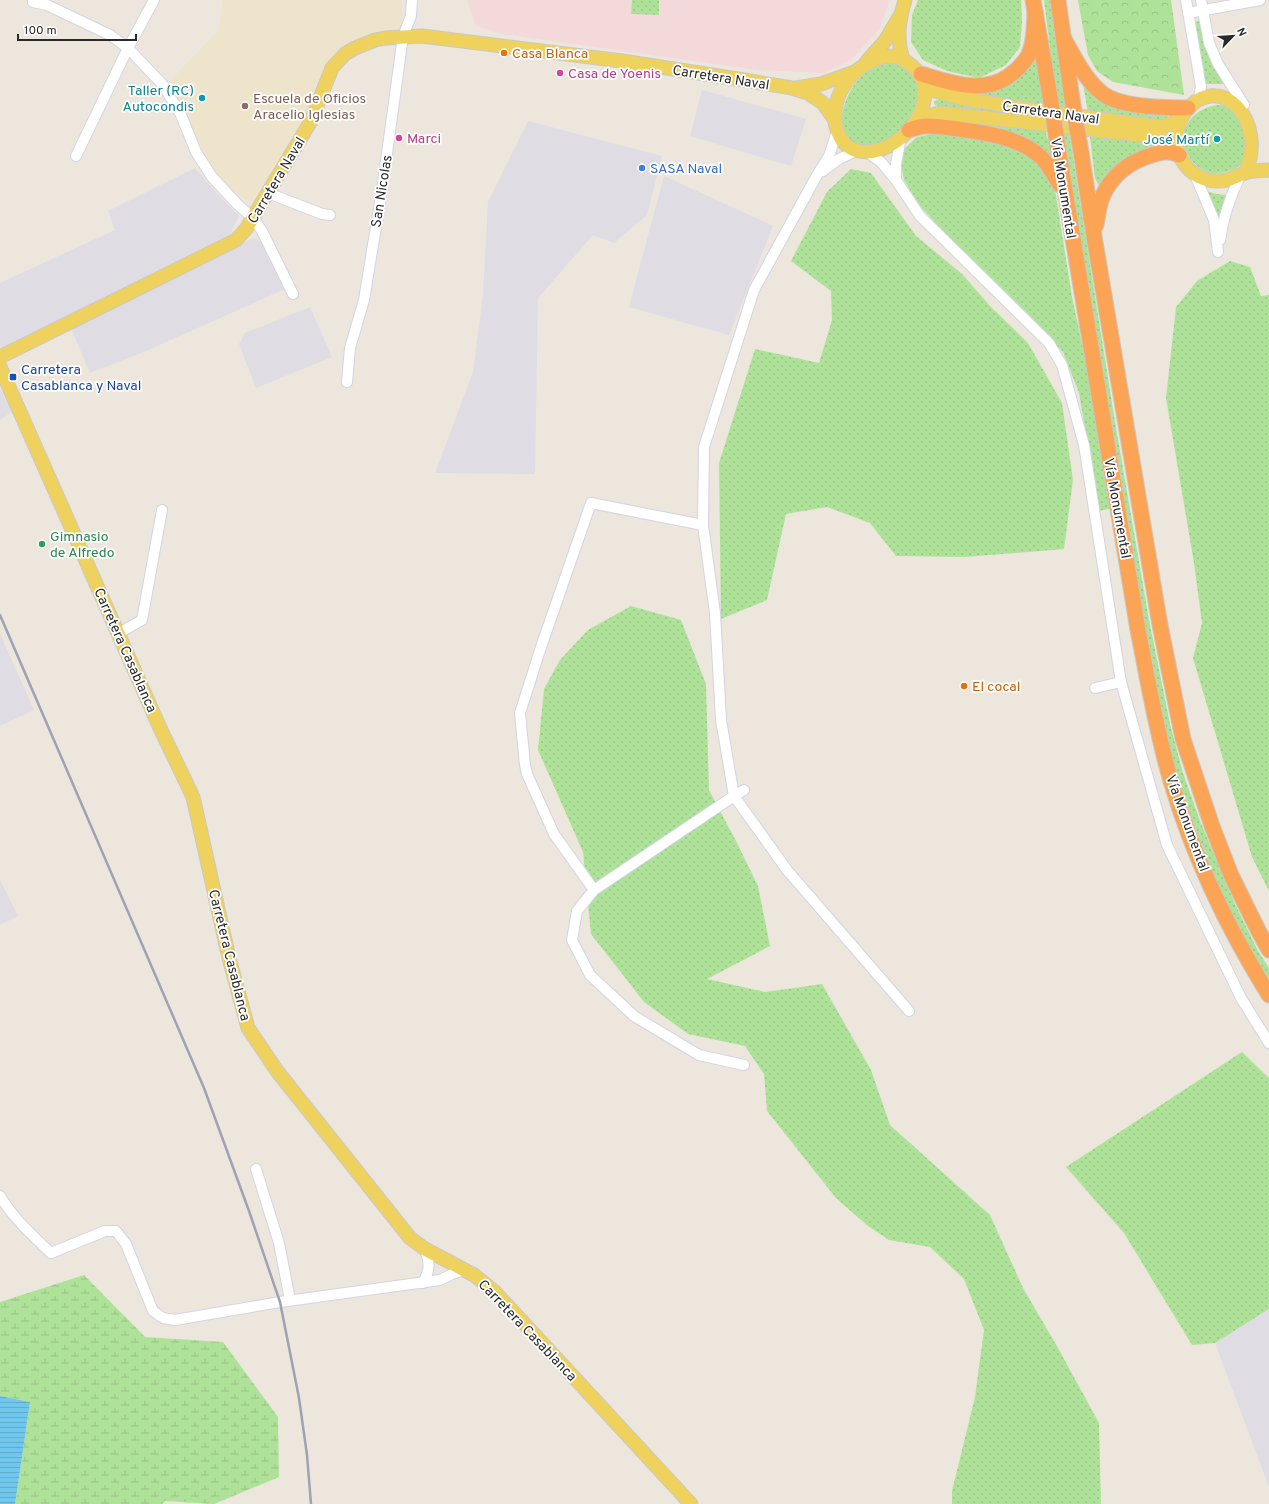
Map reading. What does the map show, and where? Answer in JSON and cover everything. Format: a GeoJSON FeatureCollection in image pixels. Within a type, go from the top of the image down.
{"type":"FeatureCollection","features":[{"type":"Feature","properties":{"kind":"highway","name":"Vía Monumental"},"geometry":{"type":"LineString","coordinates":[[1058,0],[1094,236],[1160,626],[1183,739],[1212,826],[1231,875],[1269,950]]}},
{"type":"Feature","properties":{"kind":"highway","name":"Vía Monumental"},"geometry":{"type":"LineString","coordinates":[[1034,6],[1138,630],[1153,706],[1171,780],[1187,828],[1209,881],[1238,941],[1269,995]]}},
{"type":"Feature","properties":{"kind":"highway"},"geometry":{"type":"LineString","coordinates":[[922,77],[970,86],[987,85],[1003,80],[1014,72],[1028,56],[1032,40],[1034,6]]}},
{"type":"Feature","properties":{"kind":"highway"},"geometry":{"type":"LineString","coordinates":[[1064,39],[1080,66],[1104,94],[1117,101],[1162,108],[1188,110]]}},
{"type":"Feature","properties":{"kind":"highway"},"geometry":{"type":"LineString","coordinates":[[909,129],[927,126],[970,130],[1019,143],[1041,157],[1051,168],[1066,196]]}},
{"type":"Feature","properties":{"kind":"highway"},"geometry":{"type":"LineString","coordinates":[[1094,236],[1103,195],[1120,172],[1132,162],[1165,151],[1178,151]]}},
{"type":"Feature","properties":{"kind":"main road"},"geometry":{"type":"LineString","coordinates":[[860,68],[872,60],[882,57],[893,56],[903,59],[922,77],[925,89],[924,102],[909,129],[884,147],[876,150],[862,151],[848,147],[843,143],[835,125],[836,101],[844,85],[885,41],[901,14],[906,0]]}},
{"type":"Feature","properties":{"kind":"main road"},"geometry":{"type":"LineString","coordinates":[[901,14],[898,40],[903,59]]}},
{"type":"Feature","properties":{"kind":"main road","name":"Carretera Naval"},"geometry":{"type":"LineString","coordinates":[[0,357],[236,240],[253,218],[311,120],[332,68],[337,60],[366,43],[385,38],[422,36],[622,61],[792,88],[808,93],[823,103],[835,125]]}},
{"type":"Feature","properties":{"kind":"main road","name":"Carretera Naval"},"geometry":{"type":"LineString","coordinates":[[792,88],[821,84],[860,68]]}},
{"type":"Feature","properties":{"kind":"main road","name":"Carretera Naval"},"geometry":{"type":"LineString","coordinates":[[922,77],[933,90],[959,98],[1040,111],[1161,127],[1172,123],[1188,110]]}},
{"type":"Feature","properties":{"kind":"main road"},"geometry":{"type":"LineString","coordinates":[[1242,174],[1254,163],[1259,152],[1261,139],[1256,116],[1244,105],[1232,98],[1219,96],[1205,98],[1188,110],[1177,126],[1176,136],[1178,151],[1186,166],[1195,174],[1206,180],[1217,182],[1229,180],[1242,174],[1269,170]]}},
{"type":"Feature","properties":{"kind":"main road","name":"Carretera Naval"},"geometry":{"type":"LineString","coordinates":[[909,129],[935,114],[942,113],[1157,137],[1171,141],[1178,151]]}},
{"type":"Feature","properties":{"kind":"main road","name":"Carretera Casablanca"},"geometry":{"type":"LineString","coordinates":[[0,367],[160,728],[193,797],[229,958],[248,1028],[277,1071],[410,1238],[425,1249],[466,1270],[495,1292],[691,1504]]}},
{"type":"Feature","properties":{"kind":"street"},"geometry":{"type":"LineString","coordinates":[[76,156],[128,48],[154,0]]}},
{"type":"Feature","properties":{"kind":"street","name":"San Nicolas"},"geometry":{"type":"LineString","coordinates":[[347,382],[350,348],[364,300],[382,190],[403,36],[411,16],[412,0]]}},
{"type":"Feature","properties":{"kind":"street"},"geometry":{"type":"LineString","coordinates":[[1186,0],[1201,87],[1199,97],[1188,110]]}},
{"type":"Feature","properties":{"kind":"street"},"geometry":{"type":"LineString","coordinates":[[1201,0],[1209,43],[1218,64],[1244,105]]}},
{"type":"Feature","properties":{"kind":"street"},"geometry":{"type":"LineString","coordinates":[[1188,13],[1260,0]]}},
{"type":"Feature","properties":{"kind":"street"},"geometry":{"type":"LineString","coordinates":[[33,2],[47,5],[110,35],[128,48],[163,85],[181,115],[196,152],[212,177],[238,205],[253,218],[262,231],[293,294]]}},
{"type":"Feature","properties":{"kind":"street"},"geometry":{"type":"LineString","coordinates":[[835,125],[829,156],[754,290],[704,447],[703,525],[715,613],[722,720],[734,796],[787,870],[908,1011]]}},
{"type":"Feature","properties":{"kind":"street"},"geometry":{"type":"LineString","coordinates":[[896,180],[896,164],[909,129]]}},
{"type":"Feature","properties":{"kind":"street"},"geometry":{"type":"LineString","coordinates":[[816,177],[839,159],[862,151],[881,162],[896,180],[920,216],[1049,343],[1062,365],[1084,445],[1121,682],[1167,845],[1240,998],[1269,1043]]}},
{"type":"Feature","properties":{"kind":"street"},"geometry":{"type":"LineString","coordinates":[[1195,174],[1214,220],[1218,252],[1222,224],[1231,196],[1242,174]]}},
{"type":"Feature","properties":{"kind":"street"},"geometry":{"type":"LineString","coordinates":[[268,193],[322,214],[330,215]]}},
{"type":"Feature","properties":{"kind":"street"},"geometry":{"type":"LineString","coordinates":[[594,890],[554,834],[527,774],[520,713],[541,647],[591,503],[703,525]]}},
{"type":"Feature","properties":{"kind":"street"},"geometry":{"type":"LineString","coordinates":[[119,633],[142,620],[162,510]]}},
{"type":"Feature","properties":{"kind":"street"},"geometry":{"type":"LineString","coordinates":[[1095,688],[1121,682]]}},
{"type":"Feature","properties":{"kind":"street"},"geometry":{"type":"LineString","coordinates":[[744,790],[594,890],[577,911],[572,940],[590,975],[634,1016],[699,1055],[744,1065]]}},
{"type":"Feature","properties":{"kind":"street"},"geometry":{"type":"LineString","coordinates":[[256,1169],[279,1243],[290,1300]]}},
{"type":"Feature","properties":{"kind":"street"},"geometry":{"type":"LineString","coordinates":[[0,1196],[4,1203],[31,1234],[51,1253],[105,1231],[116,1231],[126,1244],[153,1311],[162,1318],[175,1320],[290,1300],[423,1283],[440,1280],[452,1274],[466,1270]]}},
{"type":"Feature","properties":{"kind":"street"},"geometry":{"type":"LineString","coordinates":[[423,1283],[429,1272],[428,1258],[425,1249]]}},
{"type":"Feature","properties":{"kind":"shaded area","name":"Escuela de Oficios Aracelio Iglesias"},"geometry":{"type":"Polygon","coordinates":[[[223,0],[401,0],[403,28],[372,34],[348,44],[332,56],[298,131],[254,204],[229,190],[205,157],[169,82],[219,30],[223,0]]]}},
{"type":"Feature","properties":{"kind":"shaded area"},"geometry":{"type":"Polygon","coordinates":[[[467,0],[890,0],[879,30],[849,62],[822,73],[758,70],[503,34],[476,26],[467,0]]]}},
{"type":"Feature","properties":{"kind":"shaded area"},"geometry":{"type":"Polygon","coordinates":[[[702,90],[806,119],[791,166],[690,136],[702,90]]]}},
{"type":"Feature","properties":{"kind":"shaded area"},"geometry":{"type":"Polygon","coordinates":[[[528,121],[662,156],[647,215],[614,243],[593,235],[538,298],[535,474],[435,473],[473,372],[483,295],[488,202],[528,121]]]}},
{"type":"Feature","properties":{"kind":"shaded area"},"geometry":{"type":"Polygon","coordinates":[[[195,168],[239,216],[230,234],[2,349],[0,345],[0,283],[115,230],[108,211],[195,168]]]}},
{"type":"Feature","properties":{"kind":"shaded area"},"geometry":{"type":"Polygon","coordinates":[[[664,176],[773,226],[729,335],[629,307],[664,176]]]}},
{"type":"Feature","properties":{"kind":"shaded area"},"geometry":{"type":"Polygon","coordinates":[[[254,238],[262,242],[285,289],[146,351],[90,373],[70,326],[254,238]]]}},
{"type":"Feature","properties":{"kind":"shaded area"},"geometry":{"type":"Polygon","coordinates":[[[310,307],[332,357],[256,388],[239,344],[245,333],[310,307]]]}},
{"type":"Feature","properties":{"kind":"shaded area"},"geometry":{"type":"Polygon","coordinates":[[[0,388],[12,412],[0,420],[0,388]]]}},
{"type":"Feature","properties":{"kind":"shaded area"},"geometry":{"type":"Polygon","coordinates":[[[0,634],[34,710],[0,726],[0,634]]]}},
{"type":"Feature","properties":{"kind":"shaded area"},"geometry":{"type":"Polygon","coordinates":[[[0,880],[18,916],[0,925],[0,880]]]}},
{"type":"Feature","properties":{"kind":"shaded area"},"geometry":{"type":"Polygon","coordinates":[[[1269,1309],[1269,1487],[1215,1343],[1269,1309]]]}},
{"type":"Feature","properties":{"kind":"green space"},"geometry":{"type":"Polygon","coordinates":[[[632,0],[659,0],[659,15],[631,14],[632,0]]]}},
{"type":"Feature","properties":{"kind":"green space"},"geometry":{"type":"Polygon","coordinates":[[[918,0],[1021,0],[1022,22],[1020,47],[1006,65],[979,78],[947,71],[923,60],[911,42],[912,15],[918,0]]]}},
{"type":"Feature","properties":{"kind":"green space"},"geometry":{"type":"Polygon","coordinates":[[[1044,0],[1051,0],[1062,88],[1115,422],[1149,620],[1170,724],[1183,773],[1200,821],[1235,904],[1258,951],[1269,968],[1269,983],[1252,957],[1229,910],[1194,827],[1177,778],[1164,730],[1143,626],[1056,94],[1044,0]]]}},
{"type":"Feature","properties":{"kind":"green space"},"geometry":{"type":"Polygon","coordinates":[[[1078,0],[1171,0],[1184,95],[1113,82],[1097,71],[1088,55],[1078,0]]]}},
{"type":"Feature","properties":{"kind":"green space"},"geometry":{"type":"Polygon","coordinates":[[[1195,21],[1202,22],[1207,48],[1213,65],[1228,84],[1206,84],[1204,82],[1195,21]]]}},
{"type":"Feature","properties":{"kind":"green space"},"geometry":{"type":"Polygon","coordinates":[[[1034,51],[1040,59],[1044,106],[957,93],[988,88],[1034,51]]]}},
{"type":"Feature","properties":{"kind":"green space"},"geometry":{"type":"Polygon","coordinates":[[[893,63],[910,73],[917,86],[916,102],[909,118],[897,132],[883,142],[868,146],[853,142],[843,129],[842,120],[845,103],[853,86],[865,73],[870,70],[879,66],[893,63]]]}},
{"type":"Feature","properties":{"kind":"green space"},"geometry":{"type":"Polygon","coordinates":[[[1082,78],[1117,108],[1168,116],[1167,119],[1160,122],[1088,113],[1082,78]]]}},
{"type":"Feature","properties":{"kind":"green space"},"geometry":{"type":"Polygon","coordinates":[[[936,100],[1044,116],[1045,121],[939,106],[935,105],[934,102],[936,100]]]}},
{"type":"Feature","properties":{"kind":"green space"},"geometry":{"type":"Polygon","coordinates":[[[1217,105],[1229,106],[1251,132],[1246,154],[1241,164],[1233,170],[1216,173],[1202,169],[1192,161],[1186,149],[1184,135],[1188,122],[1199,112],[1217,105]]]}},
{"type":"Feature","properties":{"kind":"green space"},"geometry":{"type":"Polygon","coordinates":[[[941,120],[1045,130],[1056,166],[1042,148],[1028,138],[1011,132],[941,120]]]}},
{"type":"Feature","properties":{"kind":"green space"},"geometry":{"type":"Polygon","coordinates":[[[932,134],[972,135],[1031,153],[1055,189],[1072,297],[1089,376],[1112,508],[1099,511],[1079,393],[1063,352],[1034,320],[946,234],[919,205],[904,180],[901,164],[903,150],[917,137],[932,134]]]}},
{"type":"Feature","properties":{"kind":"green space"},"geometry":{"type":"Polygon","coordinates":[[[1090,137],[1147,142],[1166,147],[1101,190],[1095,178],[1090,137]]]}},
{"type":"Feature","properties":{"kind":"green space"},"geometry":{"type":"Polygon","coordinates":[[[851,169],[871,173],[916,236],[962,274],[990,306],[1028,343],[1062,403],[1073,480],[1064,549],[965,557],[896,556],[870,523],[827,507],[786,514],[767,600],[721,619],[719,463],[755,349],[819,363],[832,320],[831,291],[791,261],[827,192],[851,169]]]}},
{"type":"Feature","properties":{"kind":"green space"},"geometry":{"type":"Polygon","coordinates":[[[1206,191],[1227,195],[1220,221],[1206,191]]]}},
{"type":"Feature","properties":{"kind":"green space"},"geometry":{"type":"Polygon","coordinates":[[[1230,261],[1250,267],[1261,296],[1269,295],[1269,891],[1252,857],[1193,658],[1202,623],[1194,563],[1166,398],[1176,307],[1197,281],[1230,261]]]}},
{"type":"Feature","properties":{"kind":"green space"},"geometry":{"type":"Polygon","coordinates":[[[631,606],[681,620],[706,684],[709,790],[758,886],[770,946],[707,979],[765,992],[822,984],[871,1070],[890,1125],[990,1215],[1023,1288],[1099,1423],[1101,1504],[952,1504],[952,1491],[975,1397],[984,1330],[964,1279],[930,1247],[889,1240],[868,1226],[836,1198],[767,1111],[764,1074],[745,1046],[688,1034],[644,1002],[591,934],[583,852],[538,750],[544,689],[560,660],[588,630],[631,606]]]}},
{"type":"Feature","properties":{"kind":"green space"},"geometry":{"type":"Polygon","coordinates":[[[1242,1052],[1269,1078],[1269,1309],[1215,1343],[1192,1345],[1124,1233],[1066,1167],[1242,1052]]]}},
{"type":"Feature","properties":{"kind":"green space"},"geometry":{"type":"Polygon","coordinates":[[[84,1275],[145,1337],[223,1342],[278,1417],[279,1477],[214,1504],[165,1501],[162,1504],[15,1504],[30,1402],[0,1396],[0,1302],[84,1275]]]}},
{"type":"Feature","properties":{"kind":"water"},"geometry":{"type":"Polygon","coordinates":[[[0,1396],[30,1402],[15,1504],[0,1504],[0,1396]]]}},
{"type":"Feature","properties":{"kind":"railway"},"geometry":{"type":"LineString","coordinates":[[0,615],[204,1088],[249,1211],[280,1302],[299,1398],[307,1455],[311,1504]]}},
{"type":"Feature","properties":{"kind":"place","name":"Casa Blanca"},"geometry":{"type":"Point","coordinates":[504,53]}},
{"type":"Feature","properties":{"kind":"place","name":"Casa de Yoenis"},"geometry":{"type":"Point","coordinates":[560,73]}},
{"type":"Feature","properties":{"kind":"place","name":"Taller (RC) Autocondis"},"geometry":{"type":"Point","coordinates":[202,98]}},
{"type":"Feature","properties":{"kind":"place","name":"Escuela de Oficios Aracelio Iglesias"},"geometry":{"type":"Point","coordinates":[245,106]}},
{"type":"Feature","properties":{"kind":"place","name":"Marci"},"geometry":{"type":"Point","coordinates":[399,138]}},
{"type":"Feature","properties":{"kind":"place","name":"José Martí"},"geometry":{"type":"Point","coordinates":[1217,139]}},
{"type":"Feature","properties":{"kind":"place","name":"SASA Naval"},"geometry":{"type":"Point","coordinates":[642,168]}},
{"type":"Feature","properties":{"kind":"place","name":"Carretera Casablanca y Naval"},"geometry":{"type":"Point","coordinates":[13,377]}},
{"type":"Feature","properties":{"kind":"place","name":"Gimnasio de Alfredo"},"geometry":{"type":"Point","coordinates":[42,544]}},
{"type":"Feature","properties":{"kind":"place","name":"El cocal"},"geometry":{"type":"Point","coordinates":[964,686]}}]}
